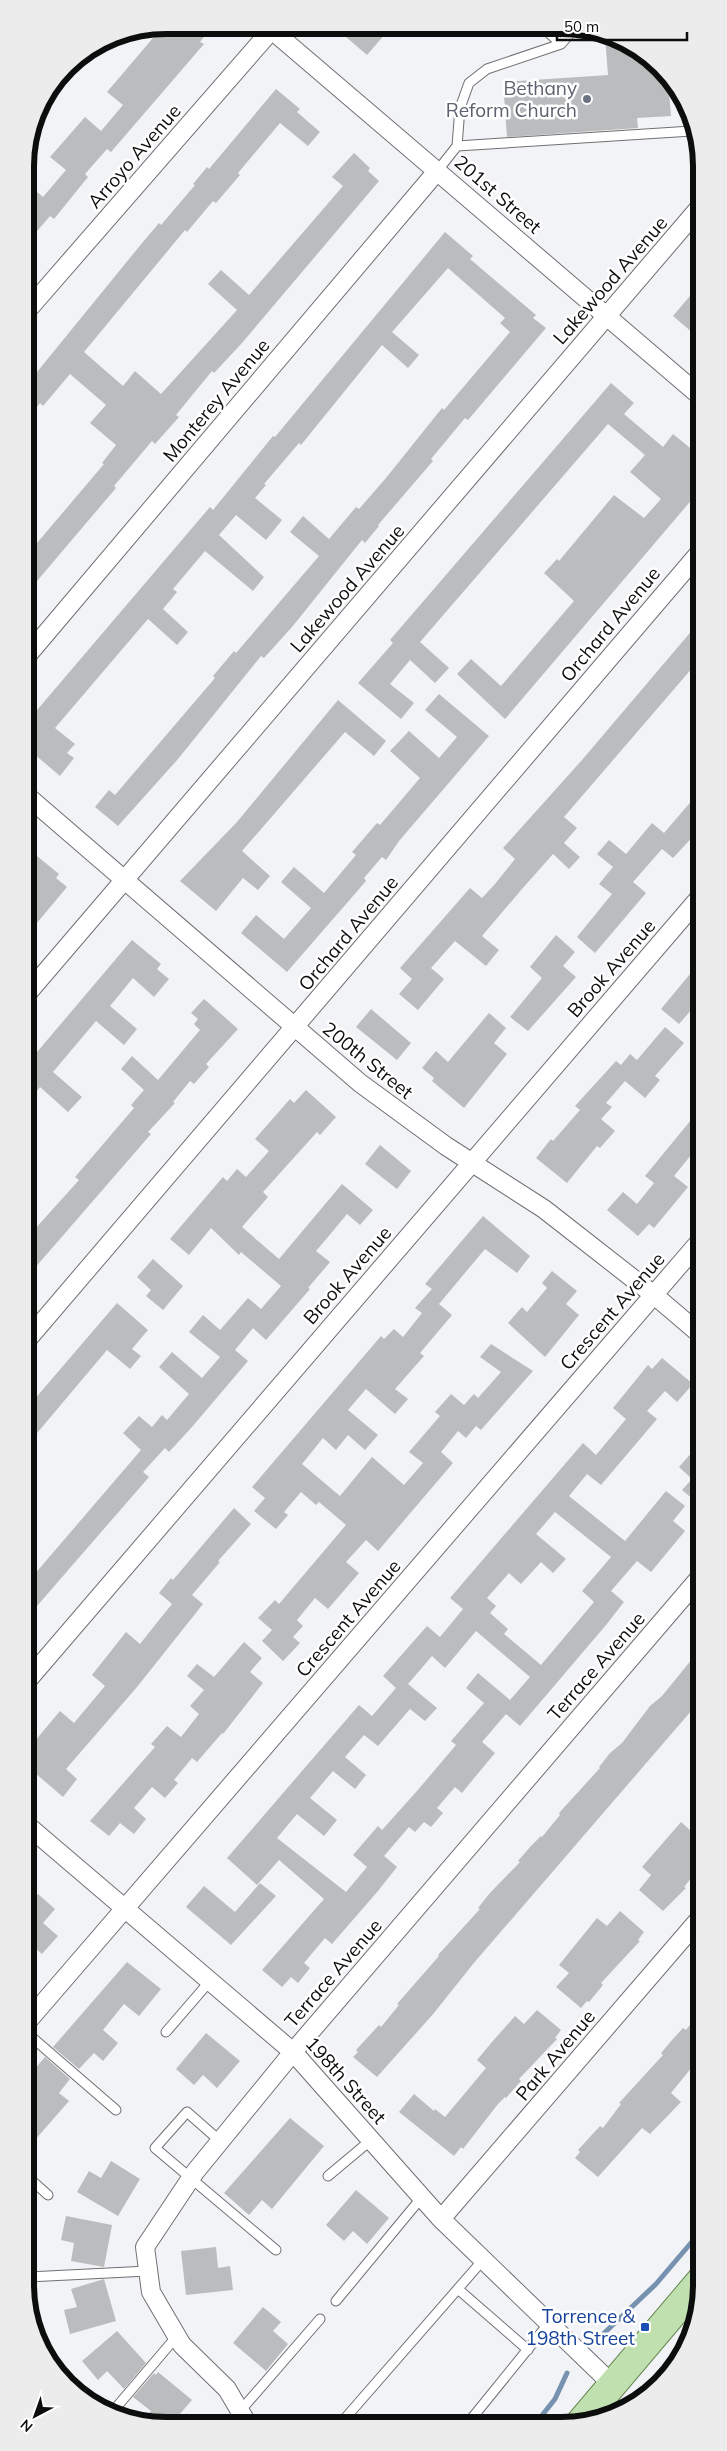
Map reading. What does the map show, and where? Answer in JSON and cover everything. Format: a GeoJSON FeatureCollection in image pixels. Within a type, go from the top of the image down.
{"type":"FeatureCollection","features":[{"type":"Feature","properties":{"kind":"main road"},"geometry":{"type":"LineString","coordinates":[[587,2415],[693,2290]]}},
{"type":"Feature","properties":{"kind":"street","name":"Arroyo Avenue"},"geometry":{"type":"LineString","coordinates":[[34,304],[265,34]]}},
{"type":"Feature","properties":{"kind":"street","name":"201st Street"},"geometry":{"type":"LineString","coordinates":[[279,34],[693,390]]}},
{"type":"Feature","properties":{"kind":"street","name":"Monterey Avenue"},"geometry":{"type":"LineString","coordinates":[[34,648],[438,170]]}},
{"type":"Feature","properties":{"kind":"street","name":"Lakewood Avenue"},"geometry":{"type":"LineString","coordinates":[[34,986],[693,215]]}},
{"type":"Feature","properties":{"kind":"street","name":"Orchard Avenue"},"geometry":{"type":"LineString","coordinates":[[34,1332],[693,560]]}},
{"type":"Feature","properties":{"kind":"street","name":"200th Street"},"geometry":{"type":"LineString","coordinates":[[34,802],[294,1028],[387,1105],[544,1209],[654,1294],[693,1328]]}},
{"type":"Feature","properties":{"kind":"street","name":"Brook Avenue"},"geometry":{"type":"LineString","coordinates":[[34,1673],[693,905]]}},
{"type":"Feature","properties":{"kind":"street","name":"Crescent Avenue"},"geometry":{"type":"LineString","coordinates":[[34,2014],[693,1248]]}},
{"type":"Feature","properties":{"kind":"street","name":"Terrace Avenue"},"geometry":{"type":"LineString","coordinates":[[244,2417],[227,2389],[182,2345],[151,2292],[145,2247],[191,2178],[293,2052],[693,1585]]}},
{"type":"Feature","properties":{"kind":"street","name":"198th Street"},"geometry":{"type":"LineString","coordinates":[[34,1831],[293,2052],[441,2219],[613,2385]]}},
{"type":"Feature","properties":{"kind":"street","name":"Park Avenue"},"geometry":{"type":"LineString","coordinates":[[441,2219],[693,1926]]}},
{"type":"Feature","properties":{"kind":"lane"},"geometry":{"type":"LineString","coordinates":[[549,34],[561,44]]}},
{"type":"Feature","properties":{"kind":"lane"},"geometry":{"type":"LineString","coordinates":[[438,170],[457,146],[460,108],[469,83],[487,69],[561,44],[569,34]]}},
{"type":"Feature","properties":{"kind":"lane"},"geometry":{"type":"LineString","coordinates":[[457,146],[689,132]]}},
{"type":"Feature","properties":{"kind":"lane"},"geometry":{"type":"LineString","coordinates":[[166,2032],[210,1981]]}},
{"type":"Feature","properties":{"kind":"lane"},"geometry":{"type":"LineString","coordinates":[[34,2039],[116,2110]]}},
{"type":"Feature","properties":{"kind":"lane"},"geometry":{"type":"LineString","coordinates":[[220,2141],[187,2112],[155,2148],[276,2250]]}},
{"type":"Feature","properties":{"kind":"lane"},"geometry":{"type":"LineString","coordinates":[[328,2176],[371,2140]]}},
{"type":"Feature","properties":{"kind":"lane"},"geometry":{"type":"LineString","coordinates":[[34,2182],[48,2195]]}},
{"type":"Feature","properties":{"kind":"lane"},"geometry":{"type":"LineString","coordinates":[[336,2301],[422,2197]]}},
{"type":"Feature","properties":{"kind":"lane"},"geometry":{"type":"LineString","coordinates":[[346,2417],[483,2260]]}},
{"type":"Feature","properties":{"kind":"lane"},"geometry":{"type":"LineString","coordinates":[[34,2277],[148,2271]]}},
{"type":"Feature","properties":{"kind":"lane"},"geometry":{"type":"LineString","coordinates":[[458,2289],[528,2350]]}},
{"type":"Feature","properties":{"kind":"lane"},"geometry":{"type":"LineString","coordinates":[[244,2417],[320,2319]]}},
{"type":"Feature","properties":{"kind":"lane"},"geometry":{"type":"LineString","coordinates":[[473,2417],[549,2323]]}},
{"type":"Feature","properties":{"kind":"lane"},"geometry":{"type":"LineString","coordinates":[[116,2407],[177,2336]]}},
{"type":"Feature","properties":{"kind":"building"},"geometry":{"type":"Polygon","coordinates":[[[156,34],[206,34],[200,42],[204,44],[111,152],[107,149],[85,174],[88,177],[54,219],[50,216],[34,235],[34,190],[43,197],[66,170],[50,157],[85,117],[101,131],[123,105],[107,92],[156,34]]]}},
{"type":"Feature","properties":{"kind":"building"},"geometry":{"type":"Polygon","coordinates":[[[349,34],[385,34],[367,55],[346,37],[349,34]]]}},
{"type":"Feature","properties":{"kind":"building","name":"Bethany Reform Church"},"geometry":{"type":"Polygon","coordinates":[[[605,42],[635,56],[655,72],[669,89],[671,116],[637,118],[638,128],[507,137],[503,82],[608,75],[605,42]]]}},
{"type":"Feature","properties":{"kind":"building"},"geometry":{"type":"Polygon","coordinates":[[[276,89],[300,109],[297,112],[320,132],[308,146],[280,123],[238,173],[240,175],[216,203],[213,201],[187,232],[185,230],[84,352],[123,386],[135,371],[161,394],[237,310],[208,284],[221,270],[249,295],[343,186],[332,177],[354,153],[370,168],[368,171],[379,181],[242,343],[214,373],[212,371],[176,415],[179,417],[155,444],[152,441],[114,486],[116,488],[34,585],[34,547],[104,464],[102,463],[116,445],[90,423],[106,405],[70,374],[43,406],[40,403],[34,411],[34,370],[37,372],[159,223],[161,225],[195,185],[193,184],[207,167],[209,169],[276,89]]]}},
{"type":"Feature","properties":{"kind":"building"},"geometry":{"type":"Polygon","coordinates":[[[445,232],[473,256],[470,259],[536,315],[533,318],[546,328],[468,420],[465,418],[431,459],[433,461],[365,543],[362,540],[292,627],[264,658],[261,656],[178,759],[118,826],[95,807],[109,790],[115,795],[215,678],[213,676],[234,651],[236,653],[319,556],[290,532],[303,516],[329,539],[356,507],[359,509],[442,408],[444,410],[510,332],[500,323],[505,318],[448,268],[392,332],[419,355],[408,368],[382,345],[301,445],[299,443],[264,484],[266,485],[255,498],[282,520],[266,540],[236,515],[219,535],[264,577],[253,591],[205,551],[173,589],[177,592],[163,609],[188,632],[177,645],[148,619],[55,728],[75,744],[67,753],[74,758],[60,776],[34,754],[34,714],[210,507],[213,510],[273,436],[275,437],[445,232]]]}},
{"type":"Feature","properties":{"kind":"building"},"geometry":{"type":"Polygon","coordinates":[[[693,292],[693,333],[673,316],[693,292]]]}},
{"type":"Feature","properties":{"kind":"building"},"geometry":{"type":"Polygon","coordinates":[[[611,383],[634,403],[624,414],[663,447],[673,434],[693,450],[693,498],[505,719],[457,674],[471,659],[501,686],[574,601],[544,573],[557,559],[559,561],[614,495],[644,518],[661,499],[630,472],[645,455],[608,424],[420,642],[449,668],[435,683],[410,660],[390,684],[414,703],[401,719],[358,683],[393,643],[390,640],[611,383]]]}},
{"type":"Feature","properties":{"kind":"building"},"geometry":{"type":"Polygon","coordinates":[[[693,629],[693,667],[564,817],[577,828],[564,843],[580,857],[569,869],[553,854],[522,889],[482,936],[499,950],[486,966],[455,941],[431,968],[444,979],[418,1010],[399,994],[412,979],[400,968],[470,888],[482,898],[495,884],[515,859],[503,848],[582,760],[693,629]]]}},
{"type":"Feature","properties":{"kind":"building"},"geometry":{"type":"Polygon","coordinates":[[[439,694],[489,736],[399,841],[386,860],[382,857],[364,878],[366,881],[287,972],[241,933],[256,915],[284,939],[311,908],[281,882],[294,867],[324,893],[356,855],[352,852],[377,823],[380,825],[420,778],[390,751],[409,731],[439,758],[457,737],[425,710],[439,694]]]}},
{"type":"Feature","properties":{"kind":"building"},"geometry":{"type":"Polygon","coordinates":[[[338,700],[386,741],[374,756],[345,732],[242,851],[270,876],[258,890],[243,878],[216,911],[180,881],[237,822],[338,700]]]}},
{"type":"Feature","properties":{"kind":"building"},"geometry":{"type":"Polygon","coordinates":[[[693,799],[693,837],[673,858],[662,849],[633,882],[646,893],[595,953],[577,937],[612,894],[599,884],[613,867],[597,854],[609,840],[626,854],[652,823],[664,833],[693,799]]]}},
{"type":"Feature","properties":{"kind":"building"},"geometry":{"type":"Polygon","coordinates":[[[34,854],[59,874],[56,878],[67,887],[34,926],[34,854]]]}},
{"type":"Feature","properties":{"kind":"building"},"geometry":{"type":"Polygon","coordinates":[[[556,935],[575,952],[563,966],[576,977],[528,1031],[510,1017],[542,978],[530,967],[556,935]]]}},
{"type":"Feature","properties":{"kind":"building"},"geometry":{"type":"Polygon","coordinates":[[[132,940],[161,964],[157,969],[169,979],[154,997],[133,978],[110,1006],[137,1029],[124,1045],[96,1021],[53,1072],[82,1097],[68,1112],[40,1087],[34,1094],[34,1056],[132,940]]]}},
{"type":"Feature","properties":{"kind":"building"},"geometry":{"type":"Polygon","coordinates":[[[693,970],[693,1008],[679,1024],[661,1009],[693,970]]]}},
{"type":"Feature","properties":{"kind":"building"},"geometry":{"type":"Polygon","coordinates":[[[204,999],[238,1029],[206,1064],[209,1067],[194,1084],[190,1081],[173,1102],[175,1103],[148,1132],[151,1134],[34,1269],[34,1230],[79,1180],[75,1177],[134,1108],[131,1105],[144,1090],[121,1069],[132,1056],[158,1080],[200,1030],[194,1024],[198,1019],[191,1013],[204,999]]]}},
{"type":"Feature","properties":{"kind":"building"},"geometry":{"type":"Polygon","coordinates":[[[371,1009],[411,1043],[397,1060],[356,1027],[371,1009]]]}},
{"type":"Feature","properties":{"kind":"building"},"geometry":{"type":"Polygon","coordinates":[[[489,1013],[506,1028],[494,1043],[507,1054],[464,1108],[432,1081],[434,1078],[422,1068],[436,1051],[448,1062],[489,1013]]]}},
{"type":"Feature","properties":{"kind":"building"},"geometry":{"type":"Polygon","coordinates":[[[665,1027],[684,1043],[655,1076],[660,1080],[645,1098],[625,1081],[606,1103],[612,1107],[601,1119],[615,1131],[600,1148],[597,1146],[567,1183],[536,1158],[551,1139],[553,1141],[580,1110],[575,1106],[616,1061],[621,1065],[630,1054],[637,1060],[665,1027]]]}},
{"type":"Feature","properties":{"kind":"building"},"geometry":{"type":"Polygon","coordinates":[[[306,1090],[336,1117],[320,1135],[317,1132],[263,1192],[268,1197],[242,1227],[279,1259],[342,1184],[373,1210],[360,1225],[347,1214],[316,1251],[330,1262],[308,1288],[310,1289],[266,1340],[253,1328],[235,1350],[248,1361],[169,1452],[165,1448],[143,1472],[149,1477],[37,1606],[34,1603],[34,1575],[141,1450],[123,1433],[139,1416],[152,1427],[162,1415],[167,1420],[189,1394],[159,1367],[172,1352],[202,1378],[220,1357],[189,1332],[203,1315],[220,1330],[248,1298],[261,1309],[281,1286],[241,1252],[239,1255],[211,1228],[189,1255],[170,1239],[223,1177],[227,1181],[237,1169],[246,1177],[269,1151],[255,1139],[290,1099],[294,1103],[306,1090]]]}},
{"type":"Feature","properties":{"kind":"building"},"geometry":{"type":"Polygon","coordinates":[[[693,1118],[693,1153],[674,1176],[688,1187],[654,1228],[649,1224],[638,1236],[607,1210],[623,1192],[637,1204],[654,1183],[645,1176],[693,1118]]]}},
{"type":"Feature","properties":{"kind":"building"},"geometry":{"type":"Polygon","coordinates":[[[380,1145],[411,1171],[397,1189],[365,1164],[380,1145]]]}},
{"type":"Feature","properties":{"kind":"building"},"geometry":{"type":"Polygon","coordinates":[[[483,1216],[530,1256],[517,1273],[485,1249],[439,1304],[452,1315],[420,1353],[424,1356],[395,1389],[408,1399],[395,1414],[366,1389],[348,1410],[378,1435],[365,1450],[348,1435],[336,1450],[323,1438],[302,1464],[340,1496],[372,1457],[404,1485],[423,1463],[409,1452],[440,1416],[435,1412],[451,1394],[464,1405],[474,1394],[478,1398],[501,1372],[480,1357],[491,1344],[533,1371],[481,1430],[476,1426],[466,1438],[458,1431],[441,1452],[453,1463],[378,1551],[366,1540],[346,1562],[359,1573],[328,1609],[315,1598],[297,1620],[303,1626],[293,1637],[300,1643],[283,1661],[262,1641],[272,1630],[258,1618],[275,1600],[279,1604],[346,1525],[319,1502],[316,1505],[301,1492],[284,1512],[288,1515],[276,1529],[254,1511],[265,1498],[252,1487],[381,1336],[384,1339],[394,1329],[403,1337],[422,1313],[415,1308],[432,1289],[425,1284],[483,1216]]]}},
{"type":"Feature","properties":{"kind":"building"},"geometry":{"type":"Polygon","coordinates":[[[153,1259],[183,1286],[163,1310],[146,1296],[151,1290],[137,1277],[153,1259]]]}},
{"type":"Feature","properties":{"kind":"building"},"geometry":{"type":"Polygon","coordinates":[[[552,1271],[577,1291],[566,1304],[579,1315],[545,1357],[508,1323],[522,1307],[527,1312],[547,1288],[542,1283],[552,1271]]]}},
{"type":"Feature","properties":{"kind":"building"},"geometry":{"type":"Polygon","coordinates":[[[117,1303],[148,1330],[132,1349],[141,1356],[130,1369],[107,1350],[34,1437],[34,1400],[117,1303]]]}},
{"type":"Feature","properties":{"kind":"building"},"geometry":{"type":"Polygon","coordinates":[[[662,1358],[693,1384],[677,1402],[665,1391],[647,1411],[657,1419],[601,1485],[587,1474],[569,1496],[625,1541],[666,1491],[685,1506],[673,1521],[685,1531],[651,1572],[637,1561],[611,1591],[624,1602],[606,1625],[520,1726],[506,1714],[482,1742],[495,1753],[462,1793],[455,1787],[437,1808],[443,1813],[431,1827],[424,1822],[415,1832],[409,1827],[384,1856],[397,1867],[378,1891],[332,1944],[325,1938],[304,1963],[310,1968],[298,1983],[291,1977],[282,1987],[262,1970],[324,1899],[279,1860],[257,1885],[227,1858],[359,1705],[372,1716],[396,1688],[383,1676],[427,1626],[440,1637],[463,1609],[450,1598],[583,1443],[596,1455],[626,1419],[613,1408],[648,1365],[652,1369],[662,1358]],[[555,1512],[536,1534],[566,1559],[553,1573],[541,1562],[521,1584],[509,1573],[487,1598],[496,1606],[490,1613],[508,1629],[504,1634],[541,1665],[594,1602],[582,1591],[611,1557],[555,1512]],[[476,1631],[445,1668],[432,1656],[408,1684],[437,1708],[425,1721],[410,1709],[378,1746],[364,1735],[345,1757],[366,1775],[355,1789],[333,1771],[310,1798],[337,1820],[324,1836],[297,1814],[277,1838],[346,1892],[367,1867],[353,1855],[378,1826],[382,1830],[417,1791],[456,1745],[451,1741],[484,1703],[466,1688],[478,1673],[510,1700],[530,1677],[476,1631]]]}},
{"type":"Feature","properties":{"kind":"building"},"geometry":{"type":"Polygon","coordinates":[[[693,1451],[693,1499],[682,1490],[692,1479],[679,1467],[693,1451]]]}},
{"type":"Feature","properties":{"kind":"building"},"geometry":{"type":"Polygon","coordinates":[[[234,1508],[251,1524],[218,1561],[220,1562],[192,1595],[203,1604],[137,1687],[66,1769],[77,1779],[63,1797],[34,1772],[34,1742],[60,1711],[74,1723],[105,1686],[92,1675],[126,1632],[140,1644],[172,1604],[159,1593],[171,1578],[173,1580],[234,1508]]]}},
{"type":"Feature","properties":{"kind":"building"},"geometry":{"type":"Polygon","coordinates":[[[244,1642],[262,1658],[250,1672],[263,1683],[223,1734],[197,1762],[192,1758],[174,1780],[178,1783],[165,1798],[152,1787],[134,1808],[146,1819],[134,1834],[120,1823],[109,1836],[90,1821],[155,1747],[151,1744],[167,1726],[181,1737],[199,1714],[190,1706],[204,1690],[187,1676],[197,1664],[214,1677],[244,1642]]]}},
{"type":"Feature","properties":{"kind":"building"},"geometry":{"type":"Polygon","coordinates":[[[693,1658],[692,1710],[473,1964],[434,2013],[377,2077],[353,2057],[358,2052],[356,2050],[379,2025],[381,2027],[399,2005],[397,2004],[438,1955],[480,1909],[478,1908],[489,1894],[520,1862],[518,1861],[530,1847],[542,1837],[560,1815],[559,1813],[600,1768],[610,1753],[622,1743],[650,1706],[662,1696],[693,1658]]]}},
{"type":"Feature","properties":{"kind":"building"},"geometry":{"type":"Polygon","coordinates":[[[681,1822],[690,1830],[693,1826],[693,1876],[684,1887],[686,1888],[663,1911],[639,1890],[651,1875],[642,1867],[681,1822]]]}},
{"type":"Feature","properties":{"kind":"building"},"geometry":{"type":"Polygon","coordinates":[[[260,1883],[276,1896],[231,1945],[186,1907],[204,1886],[235,1912],[260,1883]]]}},
{"type":"Feature","properties":{"kind":"building"},"geometry":{"type":"Polygon","coordinates":[[[38,1894],[55,1909],[43,1923],[58,1936],[42,1954],[34,1947],[34,1899],[38,1894]]]}},
{"type":"Feature","properties":{"kind":"building"},"geometry":{"type":"Polygon","coordinates":[[[620,1911],[644,1932],[638,1940],[640,1941],[601,1983],[603,1985],[589,2002],[587,2001],[581,2008],[556,1987],[569,1973],[559,1965],[597,1918],[607,1926],[620,1911]]]}},
{"type":"Feature","properties":{"kind":"building"},"geometry":{"type":"Polygon","coordinates":[[[127,1962],[161,1989],[139,2016],[124,2004],[103,2030],[118,2043],[103,2061],[94,2053],[79,2069],[53,2047],[127,1962]]]}},
{"type":"Feature","properties":{"kind":"building"},"geometry":{"type":"Polygon","coordinates":[[[537,2010],[561,2030],[555,2038],[557,2039],[519,2079],[521,2081],[498,2104],[463,2149],[461,2147],[454,2156],[399,2112],[414,2094],[434,2111],[435,2109],[445,2117],[486,2068],[477,2060],[492,2042],[515,2016],[524,2024],[537,2010]]]}},
{"type":"Feature","properties":{"kind":"building"},"geometry":{"type":"Polygon","coordinates":[[[693,2021],[693,2066],[671,2093],[681,2102],[650,2134],[642,2128],[598,2177],[575,2158],[580,2152],[578,2150],[600,2126],[603,2128],[621,2104],[619,2103],[663,2055],[661,2053],[683,2028],[686,2030],[693,2021]]]}},
{"type":"Feature","properties":{"kind":"building"},"geometry":{"type":"Polygon","coordinates":[[[206,2033],[240,2061],[217,2088],[203,2075],[194,2085],[176,2069],[206,2033]]]}},
{"type":"Feature","properties":{"kind":"building"},"geometry":{"type":"Polygon","coordinates":[[[45,2057],[70,2079],[59,2093],[69,2101],[34,2141],[34,2070],[45,2057]]]}},
{"type":"Feature","properties":{"kind":"building"},"geometry":{"type":"Polygon","coordinates":[[[290,2118],[324,2146],[272,2209],[262,2200],[249,2215],[224,2193],[290,2118]]]}},
{"type":"Feature","properties":{"kind":"building"},"geometry":{"type":"Polygon","coordinates":[[[111,2161],[140,2179],[118,2216],[77,2192],[89,2171],[101,2178],[111,2161]]]}},
{"type":"Feature","properties":{"kind":"building"},"geometry":{"type":"Polygon","coordinates":[[[356,2190],[389,2218],[367,2244],[353,2231],[344,2241],[326,2225],[356,2190]]]}},
{"type":"Feature","properties":{"kind":"building"},"geometry":{"type":"Polygon","coordinates":[[[66,2216],[112,2225],[104,2267],[71,2261],[74,2243],[61,2240],[66,2216]]]}},
{"type":"Feature","properties":{"kind":"building"},"geometry":{"type":"Polygon","coordinates":[[[216,2247],[218,2268],[230,2266],[233,2290],[186,2295],[181,2251],[216,2247]]]}},
{"type":"Feature","properties":{"kind":"building"},"geometry":{"type":"Polygon","coordinates":[[[104,2279],[116,2321],[70,2334],[64,2310],[77,2307],[71,2289],[104,2279]]]}},
{"type":"Feature","properties":{"kind":"building"},"geometry":{"type":"Polygon","coordinates":[[[263,2307],[281,2322],[273,2331],[288,2344],[266,2371],[233,2343],[263,2307]]]}},
{"type":"Feature","properties":{"kind":"building"},"geometry":{"type":"Polygon","coordinates":[[[117,2331],[146,2363],[124,2389],[107,2371],[98,2380],[82,2361],[117,2331]]]}},
{"type":"Feature","properties":{"kind":"building"},"geometry":{"type":"Polygon","coordinates":[[[158,2372],[192,2400],[177,2417],[147,2416],[151,2411],[133,2397],[154,2373],[156,2375],[158,2372]]]}},
{"type":"Feature","properties":{"kind":"waterway"},"geometry":{"type":"LineString","coordinates":[[600,2337],[656,2284],[693,2241]]}},
{"type":"Feature","properties":{"kind":"waterway"},"geometry":{"type":"LineString","coordinates":[[541,2417],[555,2399],[567,2373]]}},
{"type":"Feature","properties":{"kind":"place","name":"Bethany Reform Church"},"geometry":{"type":"Point","coordinates":[587,99]}},
{"type":"Feature","properties":{"kind":"place","name":"Torrence & 198th Street"},"geometry":{"type":"Point","coordinates":[645,2327]}}]}
